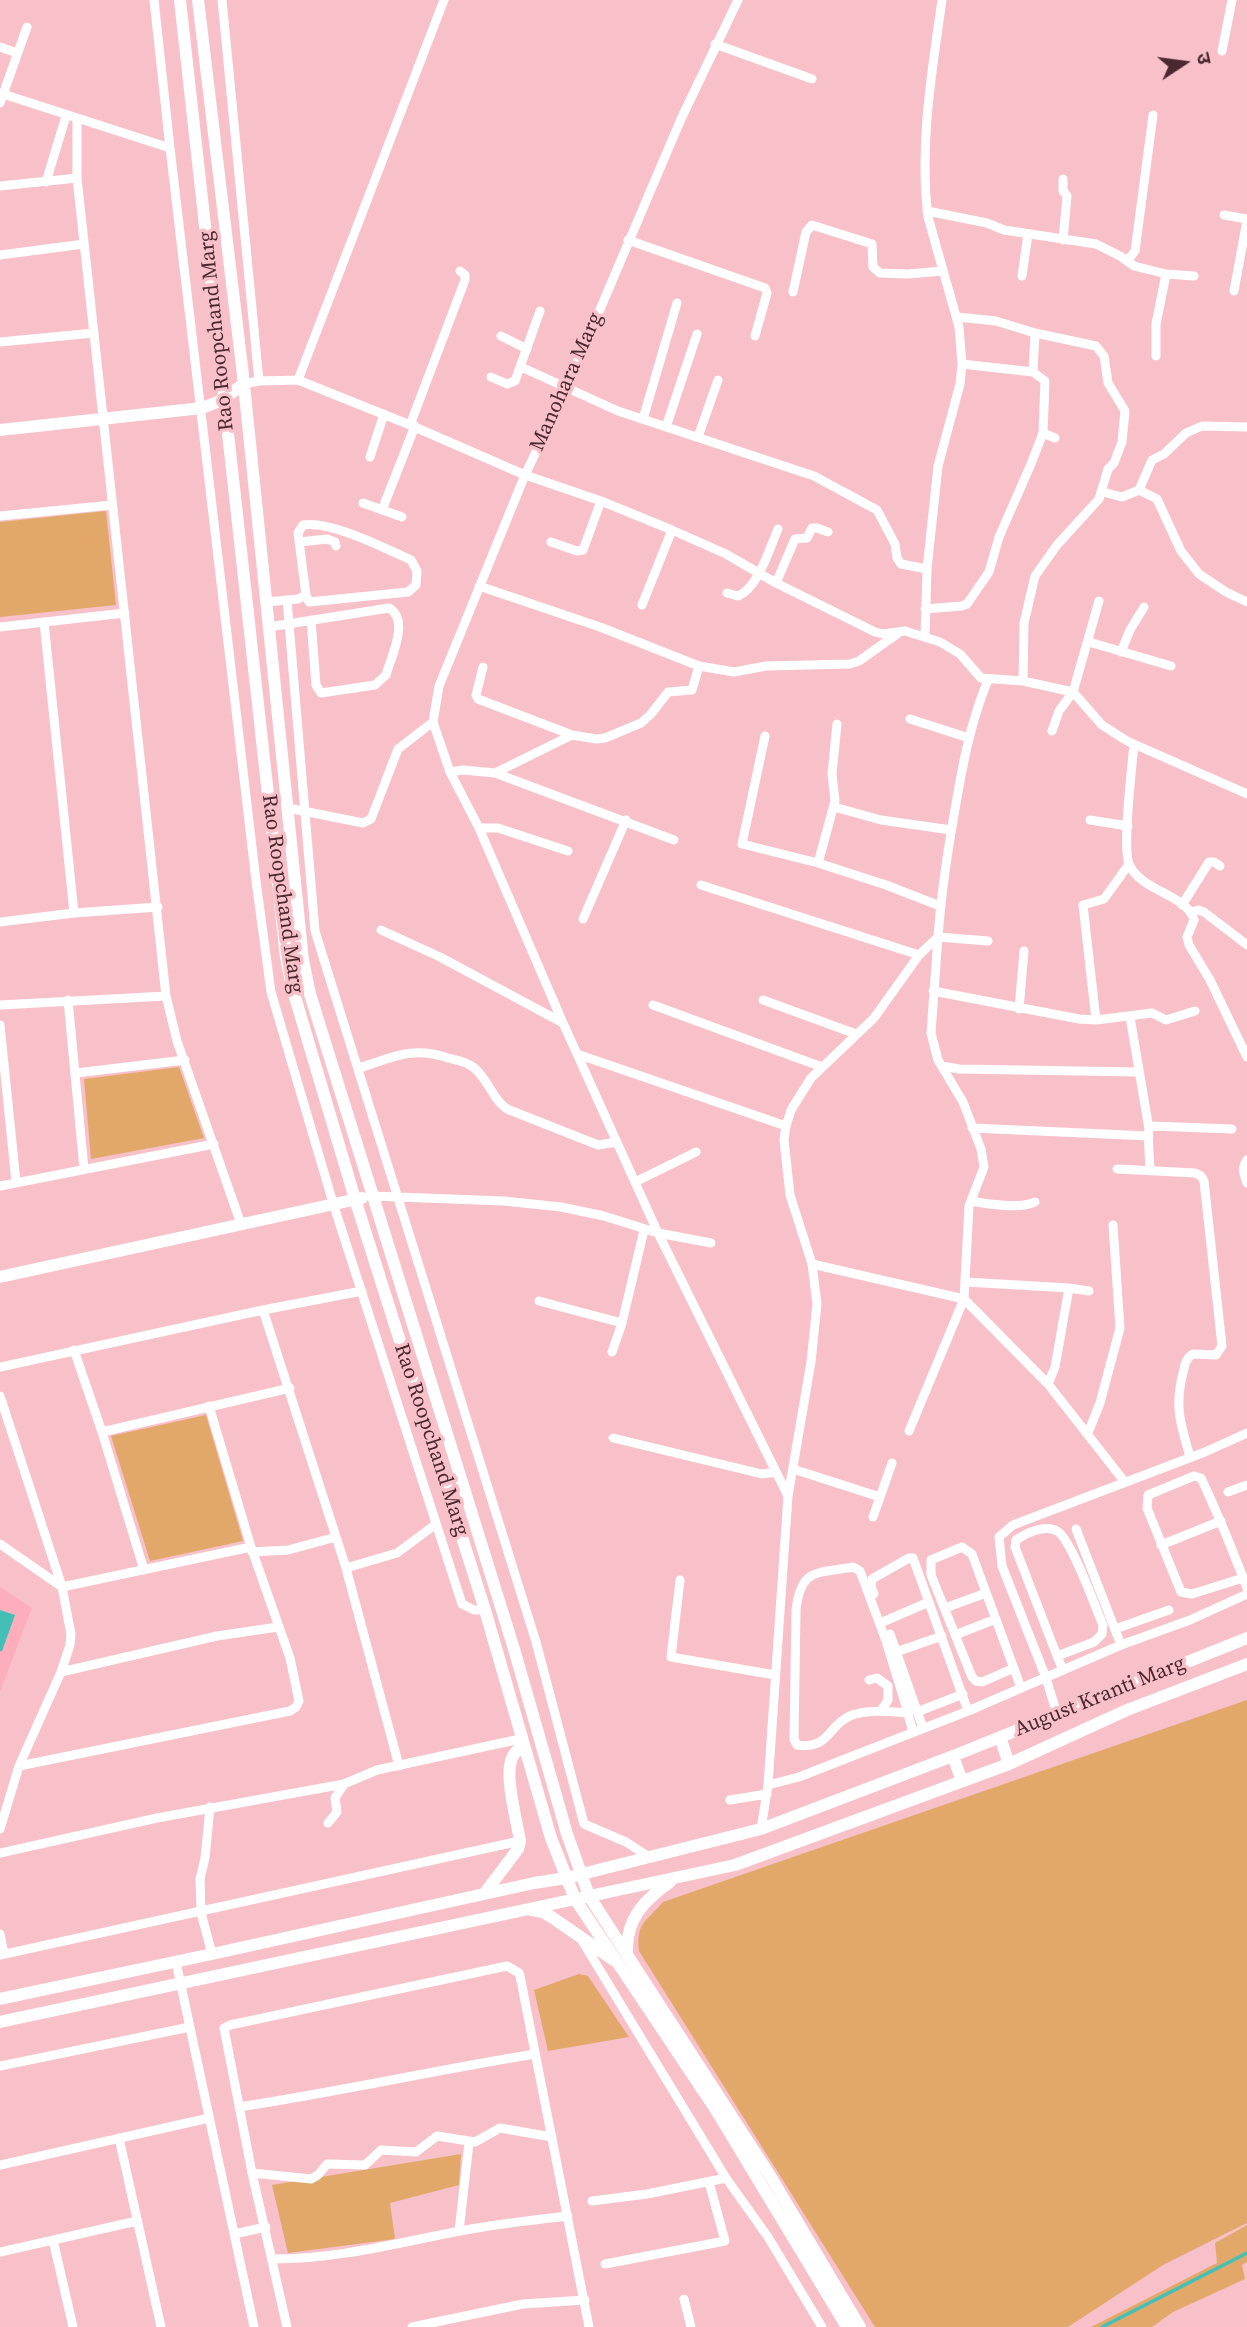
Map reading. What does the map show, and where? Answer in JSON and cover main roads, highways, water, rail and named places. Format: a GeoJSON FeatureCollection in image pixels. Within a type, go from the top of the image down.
{"type":"FeatureCollection","features":[{"type":"Feature","properties":{"kind":"main road","name":"Rao Roopchand Marg"},"geometry":{"type":"LineString","coordinates":[[180,0],[286,957],[292,987],[355,1199],[485,1610],[521,1742],[551,1838],[575,1899],[624,1959]]}},
{"type":"Feature","properties":{"kind":"main road","name":"Rao Roopchand Marg"},"geometry":{"type":"LineString","coordinates":[[198,0],[244,384],[303,960],[310,995],[514,1649],[567,1834],[589,1896],[624,1959]]}},
{"type":"Feature","properties":{"kind":"main road"},"geometry":{"type":"LineString","coordinates":[[0,430],[202,408],[225,398],[244,384]]}},
{"type":"Feature","properties":{"kind":"main road"},"geometry":{"type":"LineString","coordinates":[[0,1277],[372,1196]]}},
{"type":"Feature","properties":{"kind":"main road","name":"August Kranti Marg"},"geometry":{"type":"LineString","coordinates":[[0,1998],[566,1878],[761,1829],[953,1756],[1247,1638]]}},
{"type":"Feature","properties":{"kind":"main road","name":"August Kranti Marg"},"geometry":{"type":"LineString","coordinates":[[0,2022],[673,1880],[756,1858],[1009,1764],[1128,1710],[1247,1664]]}},
{"type":"Feature","properties":{"kind":"main road"},"geometry":{"type":"LineString","coordinates":[[1000,1737],[1009,1764]]}},
{"type":"Feature","properties":{"kind":"main road"},"geometry":{"type":"LineString","coordinates":[[484,1894],[513,1857],[520,1841],[510,1772],[513,1756],[521,1742]]}},
{"type":"Feature","properties":{"kind":"main road"},"geometry":{"type":"LineString","coordinates":[[953,1756],[962,1781]]}},
{"type":"Feature","properties":{"kind":"main road"},"geometry":{"type":"LineString","coordinates":[[673,1880],[639,1908],[629,1927],[624,1959],[847,2327]]}},
{"type":"Feature","properties":{"kind":"main road"},"geometry":{"type":"LineString","coordinates":[[528,1909],[543,1912],[580,1939],[624,1959],[769,2174],[860,2327]]}},
{"type":"Feature","properties":{"kind":"water"},"geometry":{"type":"Polygon","coordinates":[[[0,1610],[15,1615],[2,1651],[0,1651],[0,1610]]]}},
{"type":"Feature","properties":{"kind":"waterway"},"geometry":{"type":"LineString","coordinates":[[1102,2327],[1247,2253]]}}]}
